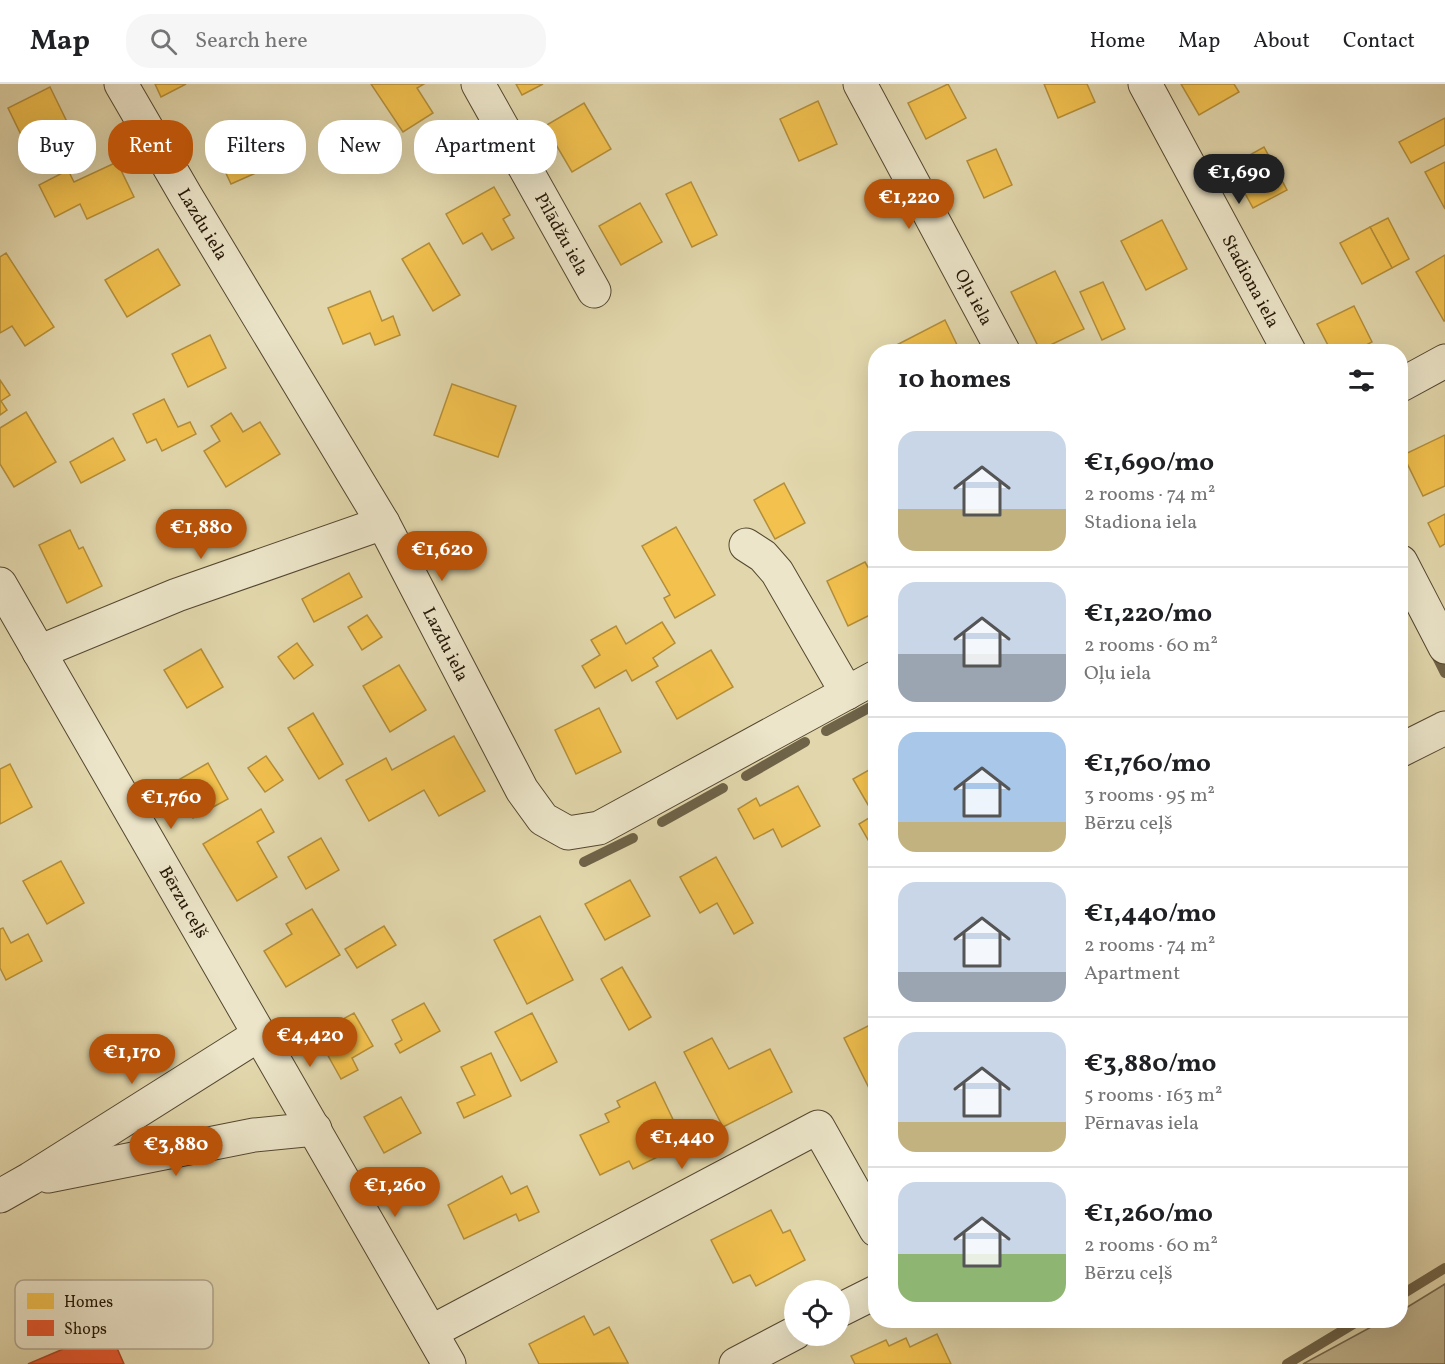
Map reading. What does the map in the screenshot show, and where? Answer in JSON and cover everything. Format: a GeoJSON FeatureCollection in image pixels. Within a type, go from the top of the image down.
{"type":"FeatureCollection","features":[{"type":"Feature","properties":{"kind":"street","name":"Lazdu iela"},"geometry":{"type":"LineString","coordinates":[[121,84],[383,523],[522,790],[543,819],[568,833],[599,828],[868,681]]}},
{"type":"Feature","properties":{"kind":"street","name":"Pīlādžu iela"},"geometry":{"type":"LineString","coordinates":[[478,84],[594,291]]}},
{"type":"Feature","properties":{"kind":"street","name":"Oļu iela"},"geometry":{"type":"LineString","coordinates":[[860,84],[999,344]]}},
{"type":"Feature","properties":{"kind":"street","name":"Stadiona iela"},"geometry":{"type":"LineString","coordinates":[[1145,84],[1285,344]]}},
{"type":"Feature","properties":{"kind":"street"},"geometry":{"type":"LineString","coordinates":[[1408,381],[1445,361]]}},
{"type":"Feature","properties":{"kind":"street"},"geometry":{"type":"LineString","coordinates":[[39,652],[177,595],[383,523]]}},
{"type":"Feature","properties":{"kind":"street"},"geometry":{"type":"LineString","coordinates":[[746,545],[763,556],[777,572],[847,693]]}},
{"type":"Feature","properties":{"kind":"street"},"geometry":{"type":"LineString","coordinates":[[1408,576],[1445,647]]}},
{"type":"Feature","properties":{"kind":"street","name":"Bērzu ceļš"},"geometry":{"type":"LineString","coordinates":[[0,584],[431,1332]]}},
{"type":"Feature","properties":{"kind":"street"},"geometry":{"type":"LineString","coordinates":[[1408,746],[1445,728]]}},
{"type":"Feature","properties":{"kind":"street"},"geometry":{"type":"LineString","coordinates":[[0,1196],[260,1034]]}},
{"type":"Feature","properties":{"kind":"street"},"geometry":{"type":"LineString","coordinates":[[449,1364],[431,1332],[818,1127],[868,1216]]}},
{"type":"Feature","properties":{"kind":"street"},"geometry":{"type":"LineString","coordinates":[[30,1179],[254,1135],[315,1129]]}},
{"type":"Feature","properties":{"kind":"street"},"geometry":{"type":"LineString","coordinates":[[850,1305],[868,1296]]}},
{"type":"Feature","properties":{"kind":"street"},"geometry":{"type":"LineString","coordinates":[[736,1364],[784,1339]]}},
{"type":"Feature","properties":{"kind":"shaded area"},"geometry":{"type":"Polygon","coordinates":[[[1445,1284],[1445,1364],[1303,1364],[1369,1328],[1408,1328],[1408,1307],[1445,1284]]]}},
{"type":"Feature","properties":{"kind":"building: Homes"},"geometry":{"type":"Polygon","coordinates":[[[155,84],[186,84],[161,97],[155,84]]]}},
{"type":"Feature","properties":{"kind":"building: Homes"},"geometry":{"type":"Polygon","coordinates":[[[371,84],[424,84],[417,88],[433,113],[422,120],[414,120],[414,125],[403,132],[402,120],[395,120],[371,84]]]}},
{"type":"Feature","properties":{"kind":"building: Homes"},"geometry":{"type":"Polygon","coordinates":[[[516,84],[543,84],[522,95],[516,84]]]}},
{"type":"Feature","properties":{"kind":"building: Homes"},"geometry":{"type":"Polygon","coordinates":[[[948,84],[966,118],[926,139],[908,103],[948,84]]]}},
{"type":"Feature","properties":{"kind":"building: Homes"},"geometry":{"type":"Polygon","coordinates":[[[1044,84],[1087,84],[1095,102],[1058,118],[1044,84]]]}},
{"type":"Feature","properties":{"kind":"building: Homes"},"geometry":{"type":"Polygon","coordinates":[[[1181,84],[1234,84],[1239,92],[1199,115],[1181,84]]]}},
{"type":"Feature","properties":{"kind":"building: Homes"},"geometry":{"type":"Polygon","coordinates":[[[50,87],[66,120],[18,120],[18,128],[8,108],[50,87]]]}},
{"type":"Feature","properties":{"kind":"building: Homes"},"geometry":{"type":"Polygon","coordinates":[[[818,101],[837,144],[799,161],[780,119],[818,101]]]}},
{"type":"Feature","properties":{"kind":"building: Homes"},"geometry":{"type":"Polygon","coordinates":[[[584,103],[611,149],[572,172],[557,146],[557,120],[555,120],[584,103]]]}},
{"type":"Feature","properties":{"kind":"building: Homes"},"geometry":{"type":"Polygon","coordinates":[[[1445,118],[1445,145],[1411,163],[1399,142],[1445,118]]]}},
{"type":"Feature","properties":{"kind":"building: Homes"},"geometry":{"type":"Polygon","coordinates":[[[1264,147],[1287,190],[1253,208],[1230,166],[1264,147]]]}},
{"type":"Feature","properties":{"kind":"building: Homes"},"geometry":{"type":"Polygon","coordinates":[[[996,149],[1012,185],[984,198],[967,161],[996,149]]]}},
{"type":"Feature","properties":{"kind":"building: Homes"},"geometry":{"type":"Polygon","coordinates":[[[1445,162],[1445,209],[1425,172],[1445,162]]]}},
{"type":"Feature","properties":{"kind":"building: Homes"},"geometry":{"type":"Polygon","coordinates":[[[108,166],[108,174],[123,174],[134,197],[87,219],[80,204],[55,217],[39,185],[60,174],[70,174],[74,182],[96,174],[96,172],[108,166]]]}},
{"type":"Feature","properties":{"kind":"building: Homes"},"geometry":{"type":"Polygon","coordinates":[[[226,174],[254,174],[231,184],[226,174]]]}},
{"type":"Feature","properties":{"kind":"building: Homes"},"geometry":{"type":"Polygon","coordinates":[[[691,182],[717,235],[692,247],[666,194],[691,182]]]}},
{"type":"Feature","properties":{"kind":"building: Homes"},"geometry":{"type":"Polygon","coordinates":[[[494,187],[510,215],[503,219],[514,238],[492,250],[482,233],[463,244],[446,214],[494,187]]]}},
{"type":"Feature","properties":{"kind":"building: Homes"},"geometry":{"type":"Polygon","coordinates":[[[640,203],[662,242],[621,265],[599,226],[640,203]]]}},
{"type":"Feature","properties":{"kind":"building: Homes"},"geometry":{"type":"Polygon","coordinates":[[[1388,218],[1409,259],[1392,268],[1370,227],[1388,218]]]}},
{"type":"Feature","properties":{"kind":"building: Homes"},"geometry":{"type":"Polygon","coordinates":[[[1162,220],[1187,269],[1146,290],[1121,241],[1162,220]]]}},
{"type":"Feature","properties":{"kind":"building: Homes"},"geometry":{"type":"Polygon","coordinates":[[[1370,227],[1392,268],[1362,284],[1340,243],[1370,227]]]}},
{"type":"Feature","properties":{"kind":"building: Homes"},"geometry":{"type":"Polygon","coordinates":[[[429,243],[460,295],[433,311],[402,259],[429,243]]]}},
{"type":"Feature","properties":{"kind":"building: Homes"},"geometry":{"type":"Polygon","coordinates":[[[158,249],[180,285],[127,317],[105,280],[158,249]]]}},
{"type":"Feature","properties":{"kind":"building: Homes"},"geometry":{"type":"Polygon","coordinates":[[[6,253],[54,327],[25,346],[12,326],[0,333],[0,257],[6,253]]]}},
{"type":"Feature","properties":{"kind":"building: Homes"},"geometry":{"type":"Polygon","coordinates":[[[1445,255],[1445,321],[1444,321],[1416,272],[1445,255]]]}},
{"type":"Feature","properties":{"kind":"building: Homes"},"geometry":{"type":"Polygon","coordinates":[[[1055,271],[1084,329],[1053,344],[1037,344],[1011,292],[1055,271]]]}},
{"type":"Feature","properties":{"kind":"building: Homes"},"geometry":{"type":"Polygon","coordinates":[[[1103,282],[1125,329],[1102,340],[1080,292],[1103,282]]]}},
{"type":"Feature","properties":{"kind":"building: Homes"},"geometry":{"type":"Polygon","coordinates":[[[370,291],[382,321],[393,316],[400,335],[375,345],[370,333],[343,344],[328,308],[370,291]]]}},
{"type":"Feature","properties":{"kind":"building: Homes"},"geometry":{"type":"Polygon","coordinates":[[[1354,306],[1372,342],[1368,344],[1327,344],[1317,324],[1354,306]]]}},
{"type":"Feature","properties":{"kind":"building: Homes"},"geometry":{"type":"Polygon","coordinates":[[[945,320],[957,344],[899,344],[945,320]]]}},
{"type":"Feature","properties":{"kind":"building: Homes"},"geometry":{"type":"Polygon","coordinates":[[[210,335],[226,368],[188,387],[172,354],[210,335]]]}},
{"type":"Feature","properties":{"kind":"building: Homes"},"geometry":{"type":"Polygon","coordinates":[[[0,380],[10,395],[1,401],[7,410],[0,415],[0,380]]]}},
{"type":"Feature","properties":{"kind":"building: Homes"},"geometry":{"type":"Polygon","coordinates":[[[452,384],[516,406],[498,457],[434,435],[452,384]]]}},
{"type":"Feature","properties":{"kind":"building: Homes"},"geometry":{"type":"Polygon","coordinates":[[[164,399],[178,427],[190,422],[196,434],[162,451],[156,439],[147,443],[133,414],[164,399]]]}},
{"type":"Feature","properties":{"kind":"building: Homes"},"geometry":{"type":"Polygon","coordinates":[[[26,412],[56,462],[14,487],[0,464],[0,428],[26,412]]]}},
{"type":"Feature","properties":{"kind":"building: Homes"},"geometry":{"type":"Polygon","coordinates":[[[231,413],[243,432],[260,422],[280,454],[226,487],[204,451],[220,441],[211,426],[231,413]]]}},
{"type":"Feature","properties":{"kind":"building: Homes"},"geometry":{"type":"Polygon","coordinates":[[[1445,435],[1445,486],[1423,496],[1408,465],[1408,453],[1445,435]]]}},
{"type":"Feature","properties":{"kind":"building: Homes"},"geometry":{"type":"Polygon","coordinates":[[[113,438],[125,460],[81,483],[70,462],[113,438]]]}},
{"type":"Feature","properties":{"kind":"building: Homes"},"geometry":{"type":"Polygon","coordinates":[[[784,483],[805,523],[775,539],[754,500],[784,483]]]}},
{"type":"Feature","properties":{"kind":"building: Homes"},"geometry":{"type":"Polygon","coordinates":[[[1445,514],[1445,544],[1440,547],[1428,523],[1445,514]]]}},
{"type":"Feature","properties":{"kind":"building: Homes"},"geometry":{"type":"Polygon","coordinates":[[[676,527],[715,595],[675,618],[664,598],[670,595],[642,546],[676,527]]]}},
{"type":"Feature","properties":{"kind":"building: Homes"},"geometry":{"type":"Polygon","coordinates":[[[70,530],[79,549],[83,547],[102,586],[67,603],[39,545],[70,530]]]}},
{"type":"Feature","properties":{"kind":"building: Homes"},"geometry":{"type":"Polygon","coordinates":[[[865,562],[868,567],[868,616],[848,626],[827,581],[865,562]]]}},
{"type":"Feature","properties":{"kind":"building: Homes"},"geometry":{"type":"Polygon","coordinates":[[[349,573],[362,597],[314,622],[302,599],[349,573]]]}},
{"type":"Feature","properties":{"kind":"building: Homes"},"geometry":{"type":"Polygon","coordinates":[[[367,615],[382,637],[362,650],[348,627],[367,615]]]}},
{"type":"Feature","properties":{"kind":"building: Homes"},"geometry":{"type":"Polygon","coordinates":[[[662,622],[675,643],[653,658],[658,666],[632,681],[626,670],[595,688],[582,666],[600,655],[591,640],[616,626],[626,644],[662,622]]]}},
{"type":"Feature","properties":{"kind":"building: Homes"},"geometry":{"type":"Polygon","coordinates":[[[297,643],[313,665],[294,679],[278,657],[297,643]]]}},
{"type":"Feature","properties":{"kind":"building: Homes"},"geometry":{"type":"Polygon","coordinates":[[[201,649],[223,687],[187,708],[164,670],[201,649]]]}},
{"type":"Feature","properties":{"kind":"building: Homes"},"geometry":{"type":"Polygon","coordinates":[[[711,650],[733,687],[677,719],[656,682],[711,650]]]}},
{"type":"Feature","properties":{"kind":"building: Homes"},"geometry":{"type":"Polygon","coordinates":[[[399,665],[426,710],[390,732],[363,686],[399,665]]]}},
{"type":"Feature","properties":{"kind":"building: Homes"},"geometry":{"type":"Polygon","coordinates":[[[599,708],[621,752],[576,774],[555,730],[599,708]]]}},
{"type":"Feature","properties":{"kind":"building: Homes"},"geometry":{"type":"Polygon","coordinates":[[[313,713],[343,764],[319,779],[288,728],[313,713]]]}},
{"type":"Feature","properties":{"kind":"building: Homes"},"geometry":{"type":"Polygon","coordinates":[[[454,736],[485,791],[439,816],[424,790],[369,821],[346,780],[386,758],[392,770],[454,736]]]}},
{"type":"Feature","properties":{"kind":"building: Homes"},"geometry":{"type":"Polygon","coordinates":[[[266,756],[283,780],[265,792],[248,768],[266,756]]]}},
{"type":"Feature","properties":{"kind":"building: Homes"},"geometry":{"type":"Polygon","coordinates":[[[208,763],[228,799],[193,818],[173,783],[208,763]]]}},
{"type":"Feature","properties":{"kind":"building: Homes"},"geometry":{"type":"Polygon","coordinates":[[[10,764],[32,807],[0,824],[0,769],[10,764]]]}},
{"type":"Feature","properties":{"kind":"building: Homes"},"geometry":{"type":"Polygon","coordinates":[[[868,771],[868,805],[853,779],[868,771]]]}},
{"type":"Feature","properties":{"kind":"building: Homes"},"geometry":{"type":"Polygon","coordinates":[[[798,786],[820,826],[782,847],[773,829],[754,839],[738,809],[756,798],[760,806],[798,786]]]}},
{"type":"Feature","properties":{"kind":"building: Homes"},"geometry":{"type":"Polygon","coordinates":[[[261,809],[274,832],[257,842],[277,877],[237,901],[203,844],[261,809]]]}},
{"type":"Feature","properties":{"kind":"building: Homes"},"geometry":{"type":"Polygon","coordinates":[[[868,819],[868,840],[859,824],[868,819]]]}},
{"type":"Feature","properties":{"kind":"building: Homes"},"geometry":{"type":"Polygon","coordinates":[[[321,838],[339,870],[306,889],[288,857],[321,838]]]}},
{"type":"Feature","properties":{"kind":"building: Homes"},"geometry":{"type":"Polygon","coordinates":[[[716,857],[753,923],[734,934],[717,903],[700,913],[680,877],[716,857]]]}},
{"type":"Feature","properties":{"kind":"building: Homes"},"geometry":{"type":"Polygon","coordinates":[[[61,861],[84,903],[47,924],[23,881],[61,861]]]}},
{"type":"Feature","properties":{"kind":"building: Homes"},"geometry":{"type":"Polygon","coordinates":[[[630,880],[650,916],[605,940],[585,904],[630,880]]]}},
{"type":"Feature","properties":{"kind":"building: Homes"},"geometry":{"type":"Polygon","coordinates":[[[312,909],[340,955],[286,987],[264,951],[292,934],[286,924],[312,909]]]}},
{"type":"Feature","properties":{"kind":"building: Homes"},"geometry":{"type":"Polygon","coordinates":[[[540,916],[573,980],[527,1004],[494,940],[540,916]]]}},
{"type":"Feature","properties":{"kind":"building: Homes"},"geometry":{"type":"Polygon","coordinates":[[[384,926],[396,945],[357,968],[345,949],[384,926]]]}},
{"type":"Feature","properties":{"kind":"building: Homes"},"geometry":{"type":"Polygon","coordinates":[[[3,928],[11,943],[28,934],[42,961],[6,980],[0,968],[0,929],[3,928]]]}},
{"type":"Feature","properties":{"kind":"building: Homes"},"geometry":{"type":"Polygon","coordinates":[[[622,967],[651,1017],[629,1030],[601,979],[622,967]]]}},
{"type":"Feature","properties":{"kind":"building: Homes"},"geometry":{"type":"Polygon","coordinates":[[[424,1003],[440,1031],[400,1053],[395,1044],[402,1040],[392,1020],[424,1003]]]}},
{"type":"Feature","properties":{"kind":"building: Homes"},"geometry":{"type":"Polygon","coordinates":[[[354,1013],[373,1046],[352,1058],[358,1070],[341,1079],[316,1034],[354,1013]]]}},
{"type":"Feature","properties":{"kind":"building: Homes"},"geometry":{"type":"Polygon","coordinates":[[[532,1013],[557,1062],[521,1081],[495,1032],[532,1013]]]}},
{"type":"Feature","properties":{"kind":"building: Homes"},"geometry":{"type":"Polygon","coordinates":[[[868,1026],[868,1086],[844,1038],[868,1026]]]}},
{"type":"Feature","properties":{"kind":"building: Homes"},"geometry":{"type":"Polygon","coordinates":[[[712,1038],[729,1069],[770,1049],[792,1092],[723,1127],[684,1052],[712,1038]]]}},
{"type":"Feature","properties":{"kind":"building: Homes"},"geometry":{"type":"Polygon","coordinates":[[[491,1053],[511,1096],[464,1118],[457,1103],[475,1095],[461,1067],[491,1053]]]}},
{"type":"Feature","properties":{"kind":"building: Homes"},"geometry":{"type":"Polygon","coordinates":[[[655,1082],[680,1134],[671,1139],[676,1148],[633,1169],[629,1161],[600,1175],[580,1135],[609,1122],[605,1114],[620,1107],[617,1101],[655,1082]]]}},
{"type":"Feature","properties":{"kind":"building: Homes"},"geometry":{"type":"Polygon","coordinates":[[[401,1097],[421,1133],[384,1153],[364,1117],[401,1097]]]}},
{"type":"Feature","properties":{"kind":"building: Homes"},"geometry":{"type":"Polygon","coordinates":[[[502,1176],[511,1194],[527,1186],[539,1212],[519,1221],[516,1214],[464,1239],[448,1205],[502,1176]]]}},
{"type":"Feature","properties":{"kind":"building: Homes"},"geometry":{"type":"Polygon","coordinates":[[[771,1210],[783,1233],[790,1230],[805,1260],[756,1286],[750,1275],[733,1283],[711,1240],[771,1210]]]}},
{"type":"Feature","properties":{"kind":"building: Homes"},"geometry":{"type":"Polygon","coordinates":[[[584,1316],[594,1335],[609,1327],[628,1363],[539,1364],[529,1344],[584,1316]]]}},
{"type":"Feature","properties":{"kind":"building: Homes"},"geometry":{"type":"Polygon","coordinates":[[[937,1334],[951,1364],[855,1364],[851,1356],[886,1340],[889,1346],[906,1338],[910,1347],[937,1334]]]}},
{"type":"Feature","properties":{"kind":"building: Shops"},"geometry":{"type":"Polygon","coordinates":[[[63,1349],[117,1349],[124,1364],[28,1364],[63,1349]]]}},
{"type":"Feature","properties":{"kind":"waterway"},"geometry":{"type":"LineString","coordinates":[[1434,651],[1445,673]]}},
{"type":"Feature","properties":{"kind":"waterway"},"geometry":{"type":"LineString","coordinates":[[826,731],[868,708]]}},
{"type":"Feature","properties":{"kind":"waterway"},"geometry":{"type":"LineString","coordinates":[[746,776],[805,742]]}},
{"type":"Feature","properties":{"kind":"waterway"},"geometry":{"type":"LineString","coordinates":[[662,822],[723,788]]}},
{"type":"Feature","properties":{"kind":"waterway"},"geometry":{"type":"LineString","coordinates":[[584,862],[633,838]]}},
{"type":"Feature","properties":{"kind":"waterway"},"geometry":{"type":"LineString","coordinates":[[1408,1291],[1445,1268]]}},
{"type":"Feature","properties":{"kind":"waterway"},"geometry":{"type":"LineString","coordinates":[[1287,1364],[1347,1328]]}}]}
